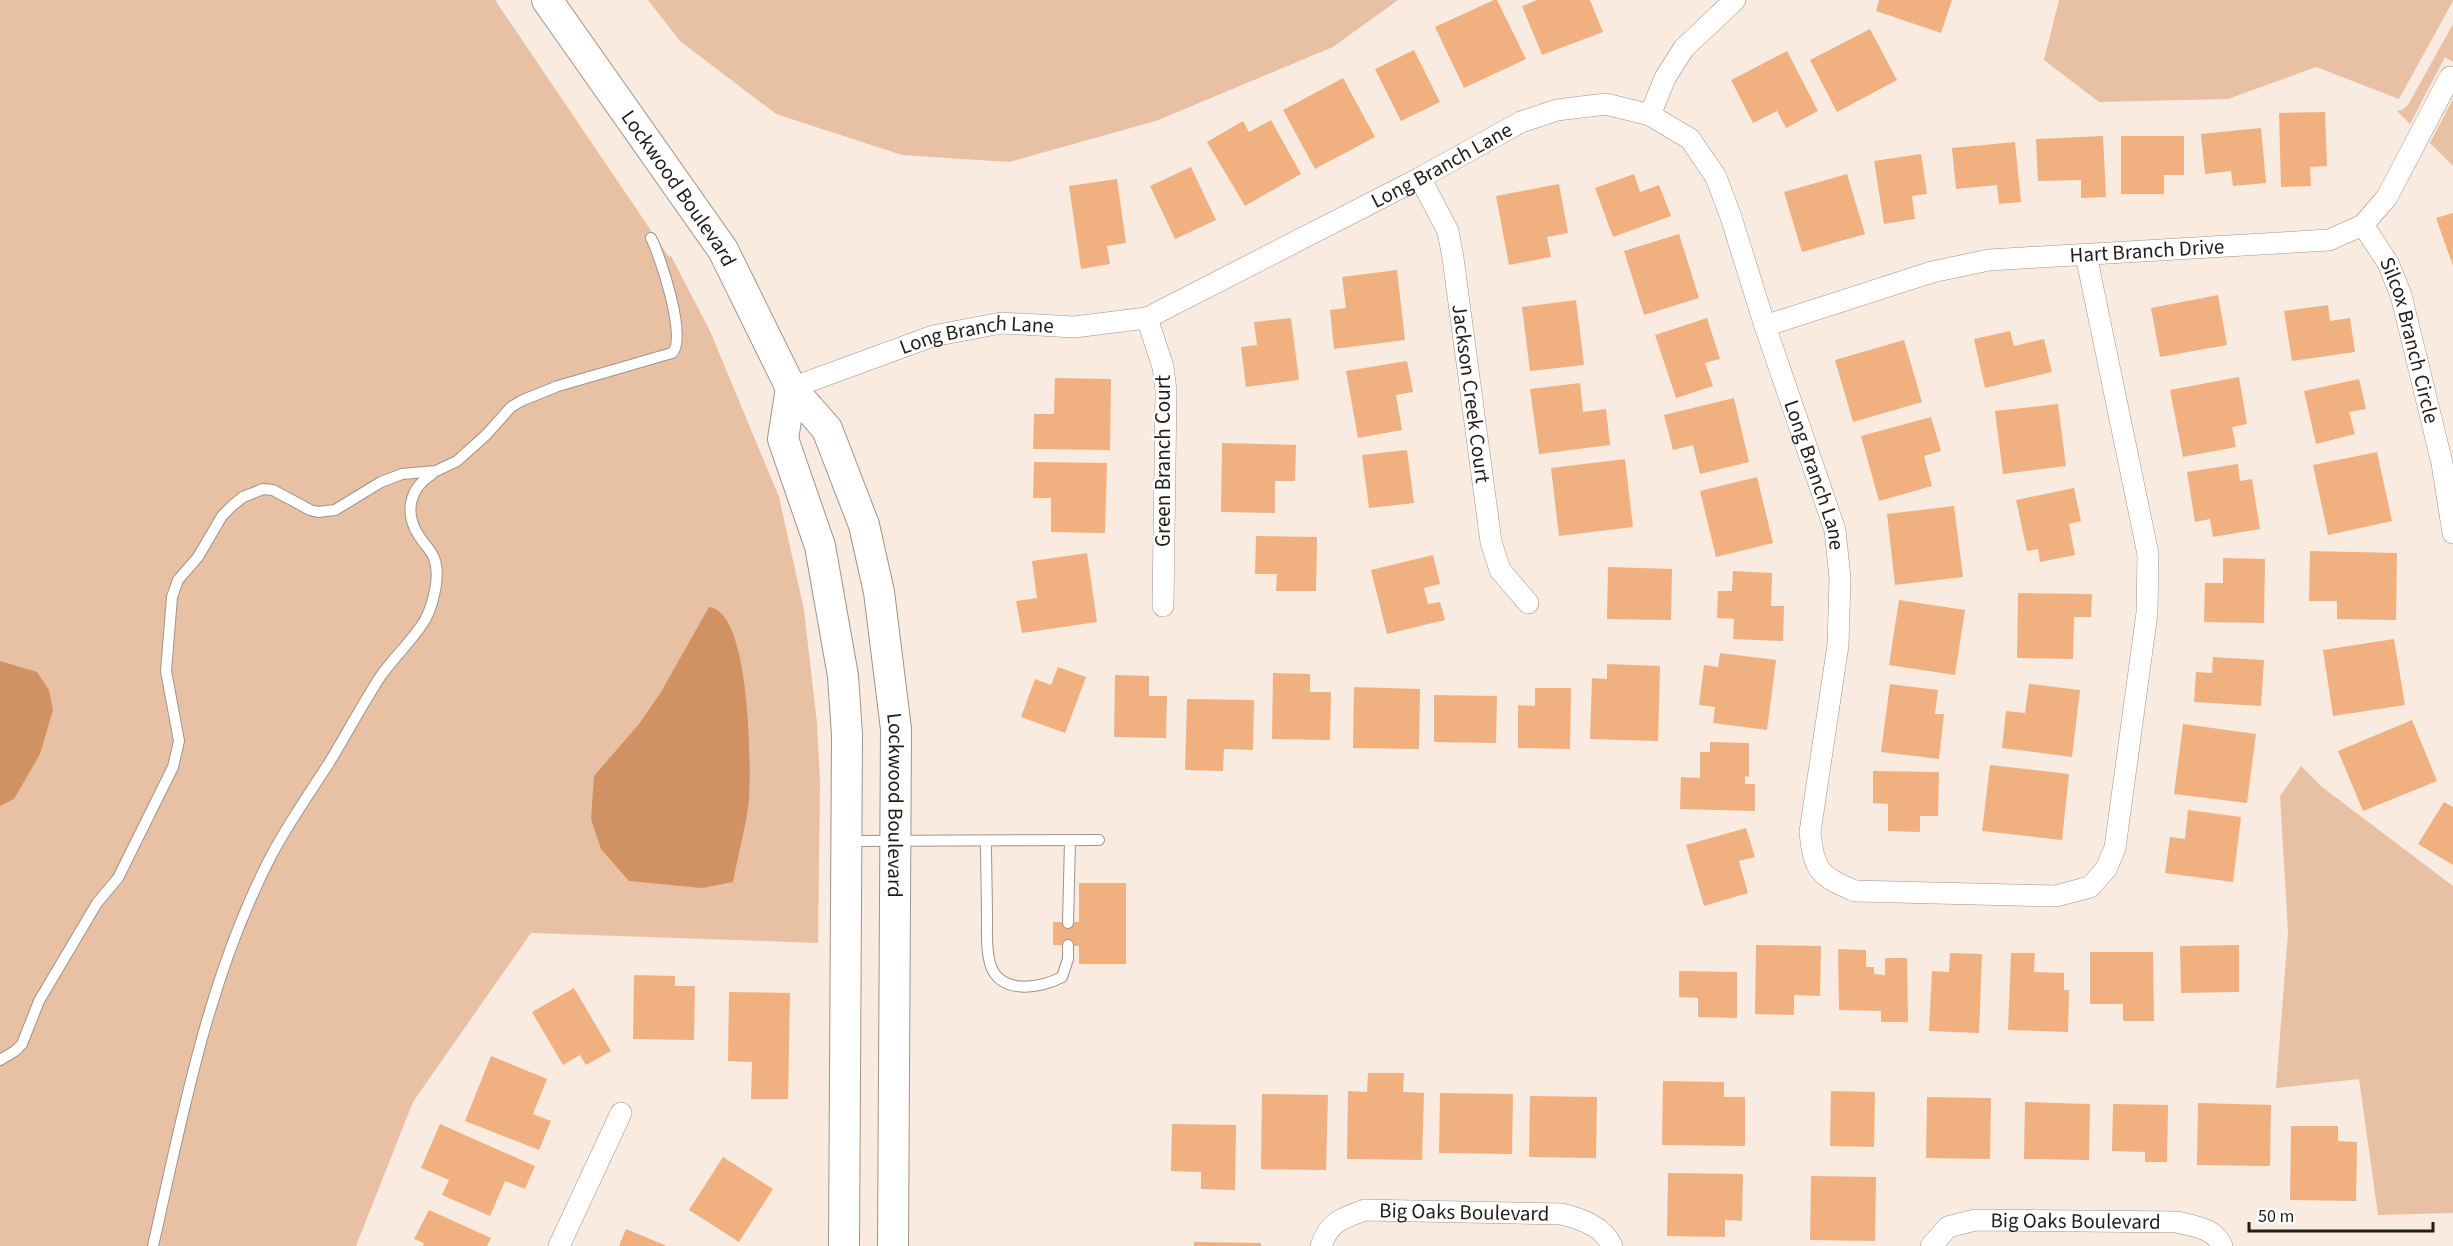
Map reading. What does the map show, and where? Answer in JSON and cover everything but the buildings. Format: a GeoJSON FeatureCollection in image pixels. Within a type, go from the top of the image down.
{"type":"FeatureCollection","features":[{"type":"Feature","properties":{"kind":"main road","name":"Lockwood Boulevard"},"geometry":{"type":"LineString","coordinates":[[547,0],[723,250],[791,388],[827,429],[864,525],[879,592],[896,729],[893,1246]]}},
{"type":"Feature","properties":{"kind":"main road"},"geometry":{"type":"LineString","coordinates":[[791,388],[783,439],[820,546],[843,676],[847,735],[844,1246]]}},
{"type":"Feature","properties":{"kind":"street"},"geometry":{"type":"LineString","coordinates":[[1650,115],[1665,78],[1684,48],[1735,0]]}},
{"type":"Feature","properties":{"kind":"street","name":"Hart Branch Drive"},"geometry":{"type":"LineString","coordinates":[[1765,326],[1932,272],[1989,260],[2329,240],[2363,225],[2387,197],[2451,74]]}},
{"type":"Feature","properties":{"kind":"street","name":"Long Branch Lane"},"geometry":{"type":"LineString","coordinates":[[791,388],[933,336],[1002,322],[1074,327],[1147,318],[1420,178],[1521,122],[1557,110],[1606,104],[1650,115],[1690,139],[1716,177],[1835,530],[1840,578],[1838,645],[1810,832],[1812,858],[1826,879],[1855,891],[2056,896],[2090,887],[2106,870],[2115,848],[2147,613],[2148,554],[2086,255]]}},
{"type":"Feature","properties":{"kind":"street","name":"Jackson Creek Court"},"geometry":{"type":"LineString","coordinates":[[1420,178],[1448,231],[1491,542],[1500,570],[1528,603]]}},
{"type":"Feature","properties":{"kind":"street","name":"Silcox Branch Circle"},"geometry":{"type":"LineString","coordinates":[[2363,225],[2388,263],[2401,295],[2447,462],[2453,533]]}},
{"type":"Feature","properties":{"kind":"street","name":"Green Branch Court"},"geometry":{"type":"LineString","coordinates":[[1147,318],[1163,368],[1166,391],[1163,606]]}},
{"type":"Feature","properties":{"kind":"street"},"geometry":{"type":"LineString","coordinates":[[558,1246],[621,1113]]}},
{"type":"Feature","properties":{"kind":"street","name":"Big Oaks Boulevard"},"geometry":{"type":"LineString","coordinates":[[1321,1246],[1326,1231],[1342,1218],[1365,1210],[1562,1214],[1586,1221],[1608,1237],[1612,1246]]}},
{"type":"Feature","properties":{"kind":"street","name":"Big Oaks Boulevard"},"geometry":{"type":"LineString","coordinates":[[1931,1246],[1948,1227],[1975,1220],[2176,1222],[2204,1228],[2221,1242],[2222,1246]]}},
{"type":"Feature","properties":{"kind":"lane"},"geometry":{"type":"LineString","coordinates":[[153,1246],[201,1039],[244,915],[283,836],[379,679],[419,627],[430,607],[435,583],[435,559],[412,525],[411,497],[423,479],[465,455],[511,407],[558,386],[665,356],[675,350],[678,342],[665,272],[651,238]]}},
{"type":"Feature","properties":{"kind":"lane"},"geometry":{"type":"LineString","coordinates":[[0,1060],[22,1044],[39,1001],[97,903],[118,878],[173,767],[179,741],[166,671],[172,597],[178,580],[198,557],[222,516],[243,497],[263,489],[273,490],[310,510],[327,512],[342,506],[381,482],[402,474],[436,471]]}},
{"type":"Feature","properties":{"kind":"lane"},"geometry":{"type":"LineString","coordinates":[[846,841],[1099,840]]}},
{"type":"Feature","properties":{"kind":"lane"},"geometry":{"type":"LineString","coordinates":[[986,841],[987,940],[990,963],[994,973],[1004,981],[1023,987],[1048,985],[1062,977],[1068,959],[1068,945]]}},
{"type":"Feature","properties":{"kind":"lane"},"geometry":{"type":"LineString","coordinates":[[1068,922],[1070,841]]}},
{"type":"Feature","properties":{"kind":"shaded area"},"geometry":{"type":"Polygon","coordinates":[[[0,0],[495,0],[669,257],[671,256],[710,331],[779,497],[804,610],[817,723],[820,782],[818,943],[531,933],[413,1102],[356,1246],[0,1246],[0,0]]]}},
{"type":"Feature","properties":{"kind":"shaded area"},"geometry":{"type":"Polygon","coordinates":[[[648,0],[1398,0],[1333,47],[1156,121],[1009,162],[902,155],[776,114],[680,41],[648,0]]]}},
{"type":"Feature","properties":{"kind":"shaded area"},"geometry":{"type":"Polygon","coordinates":[[[2059,0],[2453,1],[2399,99],[2316,67],[2228,99],[2099,102],[2044,60],[2059,0]]]}},
{"type":"Feature","properties":{"kind":"shaded area"},"geometry":{"type":"Polygon","coordinates":[[[2453,24],[2453,62],[2445,57],[2410,124],[2397,111],[2408,105],[2453,24]]]}},
{"type":"Feature","properties":{"kind":"shaded area"},"geometry":{"type":"Polygon","coordinates":[[[2453,99],[2453,166],[2430,143],[2453,99]]]}},
{"type":"Feature","properties":{"kind":"shaded area"},"geometry":{"type":"Polygon","coordinates":[[[709,607],[723,615],[733,634],[741,661],[746,693],[750,756],[749,800],[733,882],[702,888],[629,881],[601,849],[591,819],[594,776],[639,724],[661,692],[709,607]]]}},
{"type":"Feature","properties":{"kind":"shaded area"},"geometry":{"type":"Polygon","coordinates":[[[0,661],[37,672],[49,690],[53,710],[40,754],[14,799],[0,806],[0,661]]]}},
{"type":"Feature","properties":{"kind":"shaded area"},"geometry":{"type":"Polygon","coordinates":[[[2301,766],[2322,787],[2453,886],[2453,1213],[2378,1215],[2359,1079],[2276,1088],[2288,932],[2280,796],[2301,766]]]}}]}
